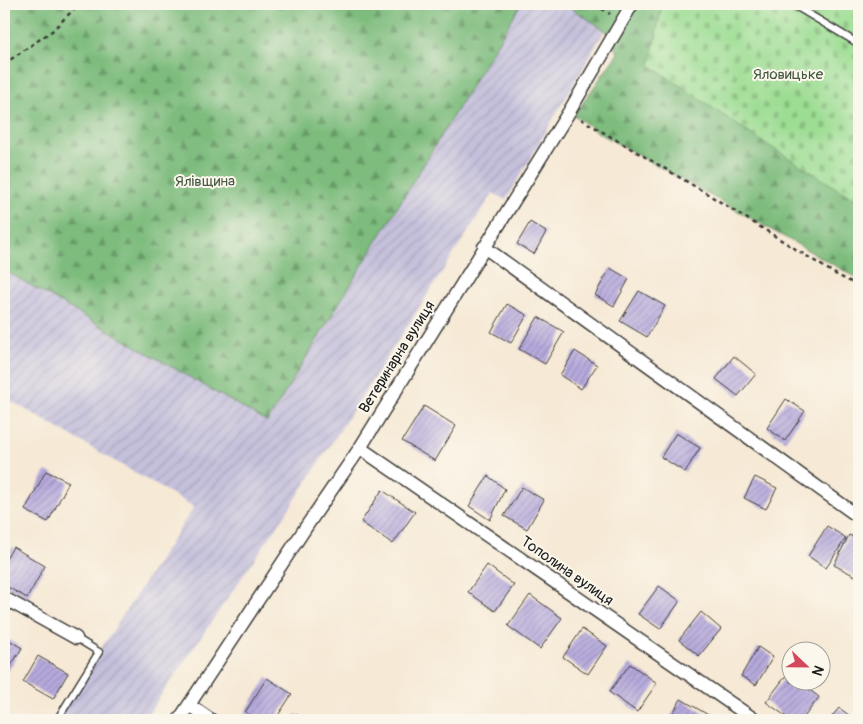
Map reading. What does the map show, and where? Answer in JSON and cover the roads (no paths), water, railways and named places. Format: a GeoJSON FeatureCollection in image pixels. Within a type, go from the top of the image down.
{"type":"FeatureCollection","features":[{"type":"Feature","properties":{"kind":"street","name":"Ветеринарна вулиця"},"geometry":{"type":"LineString","coordinates":[[179,720],[360,448],[569,112],[632,4]]}},
{"type":"Feature","properties":{"kind":"street"},"geometry":{"type":"LineString","coordinates":[[484,247],[859,517]]}},
{"type":"Feature","properties":{"kind":"street","name":"Тополина вулиця"},"geometry":{"type":"LineString","coordinates":[[360,448],[755,720]]}},
{"type":"Feature","properties":{"kind":"street"},"geometry":{"type":"LineString","coordinates":[[4,598],[76,638]]}},
{"type":"Feature","properties":{"kind":"street"},"geometry":{"type":"LineString","coordinates":[[189,704],[211,720]]}},
{"type":"Feature","properties":{"kind":"lane"},"geometry":{"type":"LineString","coordinates":[[792,4],[859,44]]}},
{"type":"Feature","properties":{"kind":"lane"},"geometry":{"type":"LineString","coordinates":[[57,720],[99,652],[76,638]]}},
{"type":"Feature","properties":{"kind":"park label","name":"Яловицьке"},"geometry":{"type":"Point","coordinates":[788,74]}},
{"type":"Feature","properties":{"kind":"park label","name":"Ялівщина"},"geometry":{"type":"Point","coordinates":[205,181]}}]}
